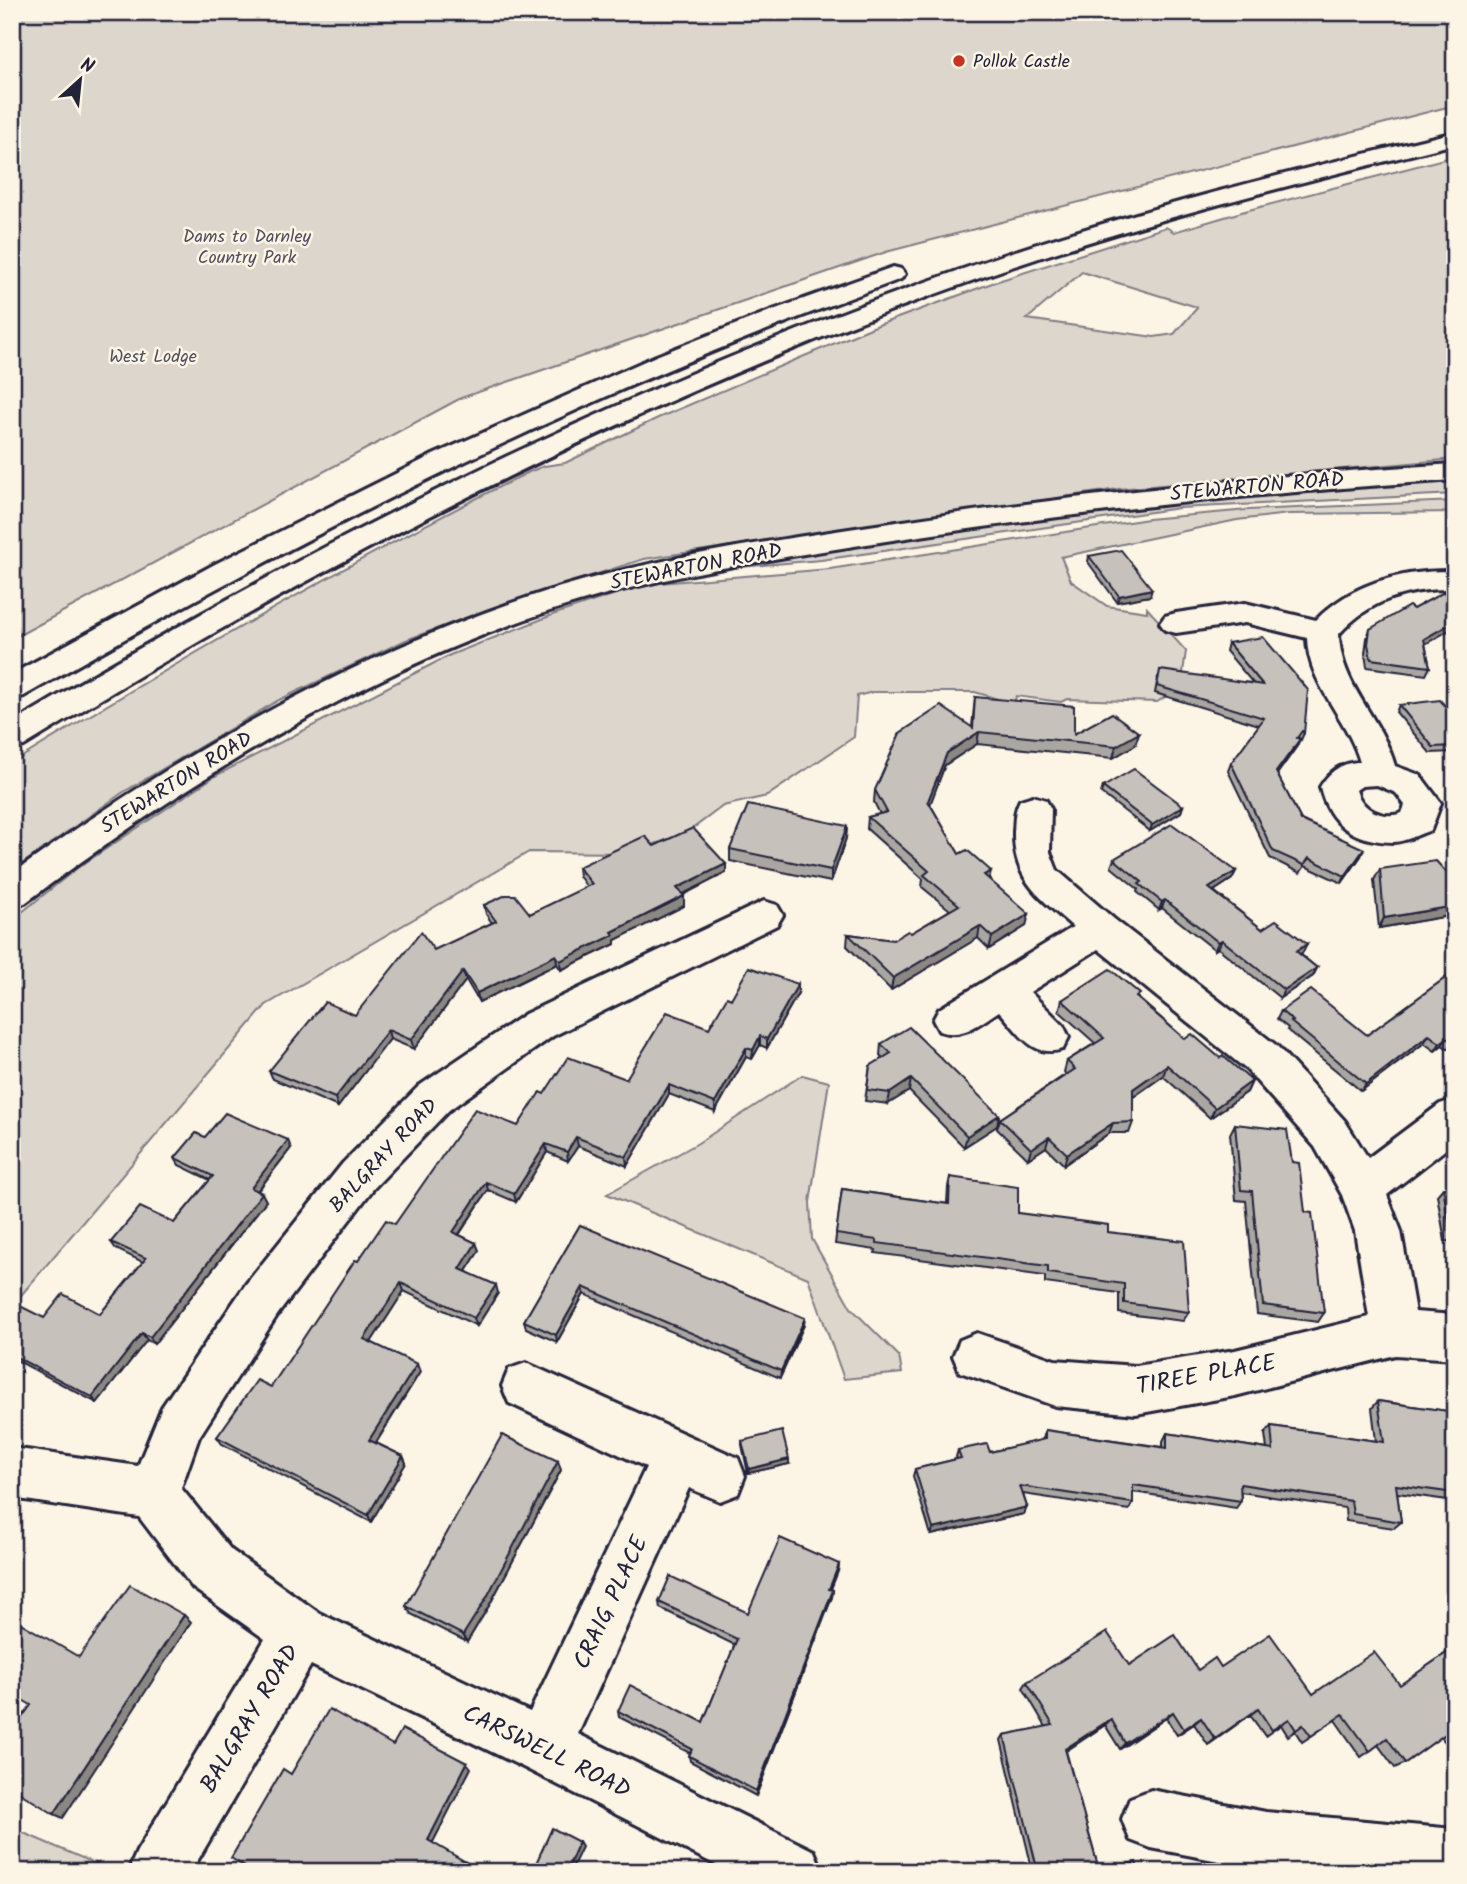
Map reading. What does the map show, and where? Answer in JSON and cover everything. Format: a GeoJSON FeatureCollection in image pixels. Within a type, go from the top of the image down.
{"type":"FeatureCollection","features":[{"type":"Feature","properties":{"kind":"main road"},"geometry":{"type":"LineString","coordinates":[[965,250],[1185,186],[1455,121]]}},
{"type":"Feature","properties":{"kind":"main road"},"geometry":{"type":"LineString","coordinates":[[12,738],[235,607],[458,489],[720,369],[825,327],[987,268],[1209,202],[1455,138]]}},
{"type":"Feature","properties":{"kind":"main road"},"geometry":{"type":"LineString","coordinates":[[12,688],[268,547],[481,441],[692,349],[918,265]]}},
{"type":"Feature","properties":{"kind":"main road","name":"STEWARTON ROAD"},"geometry":{"type":"LineString","coordinates":[[12,893],[138,804],[284,716],[401,659],[476,627],[583,590],[704,561],[1040,510],[1263,485],[1455,472]]}},
{"type":"Feature","properties":{"kind":"main road"},"geometry":{"type":"LineString","coordinates":[[1380,773],[1373,746],[1363,724],[1325,668],[1322,632],[1347,607],[1391,584],[1419,580],[1455,580]]}},
{"type":"Feature","properties":{"kind":"main road"},"geometry":{"type":"LineString","coordinates":[[1176,623],[1245,614],[1322,632]]}},
{"type":"Feature","properties":{"kind":"main road"},"geometry":{"type":"LineString","coordinates":[[1033,810],[1032,852],[1041,877],[1100,929],[1262,1058],[1330,1134],[1362,1188],[1378,1231],[1395,1334]]}},
{"type":"Feature","properties":{"kind":"main road","name":"BALGRAY ROAD"},"geometry":{"type":"LineString","coordinates":[[158,1872],[300,1632],[212,1569],[153,1494],[179,1424],[262,1299],[358,1176],[433,1098],[538,1025],[764,915]]}},
{"type":"Feature","properties":{"kind":"main road"},"geometry":{"type":"LineString","coordinates":[[953,1020],[1100,929]]}},
{"type":"Feature","properties":{"kind":"main road"},"geometry":{"type":"LineString","coordinates":[[1003,989],[1049,1037]]}},
{"type":"Feature","properties":{"kind":"main road"},"geometry":{"type":"LineString","coordinates":[[1362,1188],[1455,1117]]}},
{"type":"Feature","properties":{"kind":"main road","name":"TIREE PLACE"},"geometry":{"type":"LineString","coordinates":[[977,1356],[1055,1383],[1136,1390],[1235,1373],[1395,1334],[1455,1337]]}},
{"type":"Feature","properties":{"kind":"main road","name":"CRAIG PLACE"},"geometry":{"type":"LineString","coordinates":[[526,1386],[699,1467],[542,1748]]}},
{"type":"Feature","properties":{"kind":"main road"},"geometry":{"type":"LineString","coordinates":[[12,1473],[153,1494]]}},
{"type":"Feature","properties":{"kind":"main road","name":"CARSWELL ROAD"},"geometry":{"type":"LineString","coordinates":[[300,1632],[793,1872]]}},
{"type":"Feature","properties":{"kind":"main road"},"geometry":{"type":"LineString","coordinates":[[1151,1819],[1269,1856],[1455,1859]]}},
{"type":"Feature","properties":{"kind":"green space","name":"Dams to Darnley Country Park"},"geometry":{"type":"Polygon","coordinates":[[[12,12],[1455,12],[1455,105],[886,252],[461,398],[12,639],[12,12]]]}},
{"type":"Feature","properties":{"kind":"green space"},"geometry":{"type":"Polygon","coordinates":[[[1455,156],[1455,459],[1118,489],[644,559],[512,601],[406,640],[279,700],[122,793],[12,871],[12,763],[203,648],[397,540],[529,472],[544,466],[565,463],[658,418],[873,327],[995,282],[1166,227],[1174,232],[1455,156]],[[1082,272],[1027,319],[1154,337],[1174,334],[1197,307],[1082,272]]]}},
{"type":"Feature","properties":{"kind":"green space"},"geometry":{"type":"Polygon","coordinates":[[[1455,482],[1455,494],[1179,508],[821,560],[693,571],[1144,504],[1356,486],[1455,482]]]}},
{"type":"Feature","properties":{"kind":"green space"},"geometry":{"type":"Polygon","coordinates":[[[1455,501],[1455,512],[1289,514],[1237,520],[1061,557],[1071,581],[1107,606],[1147,612],[1147,608],[1186,651],[1181,687],[1157,702],[1067,699],[1061,702],[1016,696],[1014,704],[975,692],[873,692],[857,696],[854,737],[767,796],[723,806],[688,832],[630,853],[529,852],[266,1005],[12,1306],[12,920],[76,869],[215,776],[450,655],[555,614],[646,584],[830,569],[1148,519],[1248,510],[1455,501]]]}},
{"type":"Feature","properties":{"kind":"green space"},"geometry":{"type":"Polygon","coordinates":[[[802,1075],[829,1082],[810,1202],[812,1239],[851,1308],[899,1356],[902,1373],[844,1379],[808,1278],[607,1194],[698,1143],[802,1075]]]}},
{"type":"Feature","properties":{"kind":"green space"},"geometry":{"type":"Polygon","coordinates":[[[12,1828],[108,1869],[107,1872],[12,1872],[12,1828]]]}},
{"type":"Feature","properties":{"kind":"building"},"geometry":{"type":"Polygon","coordinates":[[[1121,550],[1152,589],[1119,596],[1089,556],[1121,550]]]}},
{"type":"Feature","properties":{"kind":"building"},"geometry":{"type":"Polygon","coordinates":[[[1455,586],[1455,621],[1424,639],[1430,667],[1371,659],[1368,644],[1370,629],[1409,606],[1413,609],[1455,586]]]}},
{"type":"Feature","properties":{"kind":"building"},"geometry":{"type":"Polygon","coordinates":[[[1263,637],[1308,690],[1304,733],[1302,731],[1297,738],[1300,739],[1276,772],[1301,820],[1364,849],[1345,876],[1309,858],[1304,865],[1273,851],[1231,763],[1264,718],[1157,686],[1160,670],[1263,685],[1228,643],[1263,637]]]}},
{"type":"Feature","properties":{"kind":"building"},"geometry":{"type":"Polygon","coordinates":[[[975,697],[1074,706],[1074,734],[1112,713],[1139,733],[1116,746],[979,732],[947,753],[928,801],[959,854],[967,850],[991,871],[984,875],[1029,914],[992,937],[980,926],[893,978],[848,934],[893,940],[908,931],[911,933],[959,905],[924,875],[929,871],[868,817],[887,812],[875,790],[900,733],[941,706],[973,728],[975,697]]]}},
{"type":"Feature","properties":{"kind":"building"},"geometry":{"type":"Polygon","coordinates":[[[1440,700],[1455,717],[1455,746],[1433,747],[1399,705],[1440,700]]]}},
{"type":"Feature","properties":{"kind":"building"},"geometry":{"type":"Polygon","coordinates":[[[1134,769],[1183,806],[1152,825],[1103,787],[1134,769]]]}},
{"type":"Feature","properties":{"kind":"building"},"geometry":{"type":"Polygon","coordinates":[[[748,805],[847,826],[831,870],[730,849],[748,805]]]}},
{"type":"Feature","properties":{"kind":"building"},"geometry":{"type":"Polygon","coordinates":[[[1172,824],[1236,871],[1209,888],[1262,929],[1276,920],[1307,944],[1296,951],[1317,968],[1284,990],[1222,940],[1218,942],[1165,900],[1162,902],[1114,859],[1172,824]]]}},
{"type":"Feature","properties":{"kind":"building"},"geometry":{"type":"Polygon","coordinates":[[[693,828],[726,864],[677,888],[684,896],[560,961],[556,955],[477,993],[463,971],[411,1040],[388,1030],[335,1098],[269,1071],[325,1002],[355,1015],[421,932],[434,950],[496,921],[484,905],[506,895],[515,895],[530,914],[592,884],[578,867],[645,836],[654,846],[693,828]]]}},
{"type":"Feature","properties":{"kind":"building"},"geometry":{"type":"Polygon","coordinates":[[[1436,861],[1446,872],[1455,863],[1455,906],[1384,918],[1380,869],[1436,861]]]}},
{"type":"Feature","properties":{"kind":"building"},"geometry":{"type":"Polygon","coordinates":[[[749,967],[798,984],[767,1039],[760,1036],[753,1050],[746,1048],[715,1103],[669,1085],[626,1157],[576,1137],[567,1152],[546,1144],[514,1194],[486,1182],[453,1232],[476,1243],[460,1269],[496,1285],[474,1318],[401,1283],[364,1339],[417,1364],[369,1440],[403,1456],[368,1515],[217,1437],[257,1380],[271,1387],[355,1260],[358,1261],[386,1220],[395,1224],[475,1109],[518,1126],[540,1092],[544,1094],[568,1057],[626,1079],[667,1012],[709,1028],[727,997],[731,999],[749,967]]]}},
{"type":"Feature","properties":{"kind":"building"},"geometry":{"type":"Polygon","coordinates":[[[1110,969],[1140,994],[1136,997],[1185,1039],[1192,1034],[1252,1081],[1215,1108],[1167,1065],[1133,1089],[1133,1122],[1113,1123],[1067,1154],[1049,1137],[1031,1149],[1000,1119],[1075,1069],[1067,1061],[1104,1038],[1062,1000],[1110,969]]]}},
{"type":"Feature","properties":{"kind":"building"},"geometry":{"type":"Polygon","coordinates":[[[1455,971],[1455,1040],[1453,1042],[1447,1038],[1440,1043],[1429,1035],[1366,1084],[1281,1011],[1311,990],[1367,1035],[1455,971]]]}},
{"type":"Feature","properties":{"kind":"building"},"geometry":{"type":"Polygon","coordinates":[[[909,1027],[999,1115],[967,1136],[911,1079],[890,1093],[867,1090],[870,1066],[891,1053],[881,1044],[909,1027]]]}},
{"type":"Feature","properties":{"kind":"building"},"geometry":{"type":"Polygon","coordinates":[[[225,1113],[288,1140],[251,1188],[262,1193],[150,1337],[142,1333],[92,1397],[12,1355],[14,1303],[44,1318],[63,1294],[100,1314],[146,1258],[111,1242],[140,1207],[174,1223],[213,1176],[175,1158],[196,1133],[205,1137],[225,1113]]]}},
{"type":"Feature","properties":{"kind":"building"},"geometry":{"type":"Polygon","coordinates":[[[1235,1124],[1287,1130],[1292,1162],[1299,1163],[1305,1212],[1312,1213],[1324,1313],[1263,1305],[1252,1191],[1241,1190],[1235,1124]]]}},
{"type":"Feature","properties":{"kind":"building"},"geometry":{"type":"Polygon","coordinates":[[[950,1177],[1018,1187],[1018,1213],[1108,1225],[1108,1232],[1184,1241],[1189,1312],[1124,1303],[1124,1284],[1048,1273],[1048,1266],[877,1243],[877,1240],[836,1234],[842,1189],[949,1204],[950,1177]]]}},
{"type":"Feature","properties":{"kind":"building"},"geometry":{"type":"Polygon","coordinates":[[[1443,1188],[1455,1189],[1455,1234],[1451,1233],[1443,1188]]]}},
{"type":"Feature","properties":{"kind":"building"},"geometry":{"type":"Polygon","coordinates":[[[580,1225],[805,1318],[781,1371],[583,1287],[556,1335],[524,1321],[580,1225]]]}},
{"type":"Feature","properties":{"kind":"building"},"geometry":{"type":"Polygon","coordinates":[[[1378,1401],[1455,1412],[1455,1493],[1396,1485],[1401,1522],[1353,1514],[1351,1501],[1240,1484],[1241,1501],[1133,1485],[1133,1503],[1020,1486],[1027,1507],[933,1529],[915,1469],[961,1458],[958,1450],[987,1444],[990,1452],[1045,1439],[1045,1430],[1167,1448],[1167,1433],[1273,1450],[1271,1426],[1384,1442],[1378,1401]]]}},
{"type":"Feature","properties":{"kind":"building"},"geometry":{"type":"Polygon","coordinates":[[[782,1431],[789,1459],[749,1469],[742,1441],[782,1431]]]}},
{"type":"Feature","properties":{"kind":"building"},"geometry":{"type":"Polygon","coordinates":[[[502,1435],[558,1461],[487,1597],[463,1635],[406,1606],[502,1435]]]}},
{"type":"Feature","properties":{"kind":"building"},"geometry":{"type":"Polygon","coordinates":[[[780,1538],[839,1564],[829,1589],[833,1590],[756,1791],[689,1756],[692,1749],[618,1711],[630,1685],[703,1722],[737,1639],[659,1602],[670,1576],[748,1613],[780,1538]]]}},
{"type":"Feature","properties":{"kind":"building"},"geometry":{"type":"Polygon","coordinates":[[[130,1585],[184,1615],[54,1814],[12,1788],[12,1731],[31,1705],[12,1694],[12,1618],[79,1657],[130,1585]]]}},
{"type":"Feature","properties":{"kind":"building"},"geometry":{"type":"Polygon","coordinates":[[[1107,1632],[1129,1665],[1175,1635],[1198,1670],[1215,1658],[1221,1667],[1270,1634],[1313,1694],[1374,1652],[1400,1685],[1455,1647],[1455,1736],[1451,1730],[1405,1763],[1387,1738],[1370,1751],[1343,1714],[1311,1736],[1303,1725],[1296,1730],[1289,1719],[1272,1730],[1258,1709],[1215,1739],[1201,1718],[1184,1729],[1173,1712],[1125,1743],[1111,1719],[1065,1749],[1099,1870],[1136,1862],[1139,1872],[1038,1872],[1004,1735],[1053,1725],[1027,1682],[1107,1632]]]}},
{"type":"Feature","properties":{"kind":"building"},"geometry":{"type":"Polygon","coordinates":[[[329,1709],[393,1745],[402,1729],[467,1763],[428,1840],[483,1872],[253,1872],[231,1858],[283,1769],[291,1774],[329,1709]]]}},
{"type":"Feature","properties":{"kind":"building"},"geometry":{"type":"Polygon","coordinates":[[[552,1828],[579,1842],[566,1872],[532,1872],[552,1828]]]}},
{"type":"Feature","properties":{"kind":"place","name":"Pollok Castle"},"geometry":{"type":"Point","coordinates":[959,61]}},
{"type":"Feature","properties":{"kind":"park label","name":"West Lodge"},"geometry":{"type":"Point","coordinates":[153,356]}}]}
